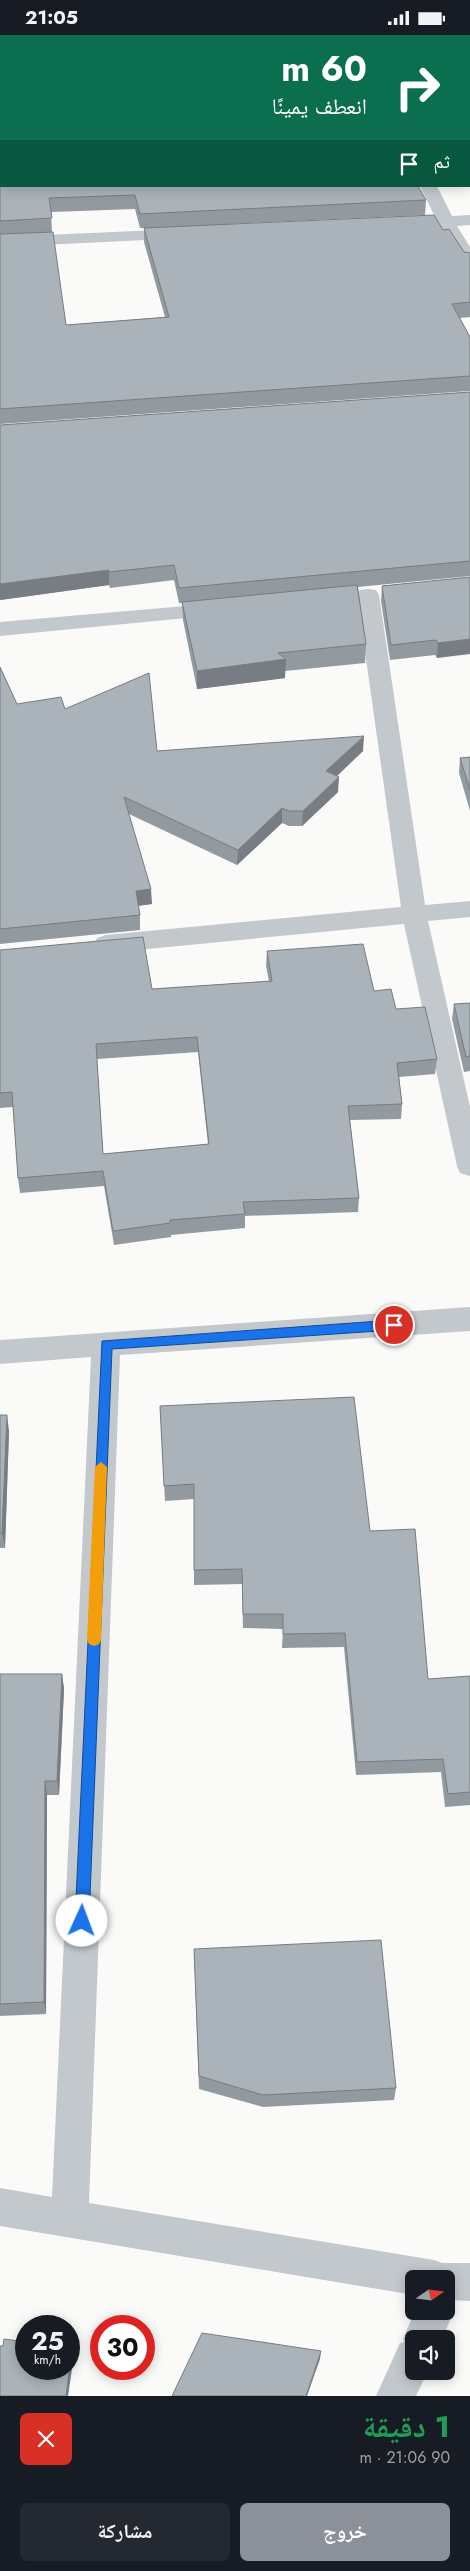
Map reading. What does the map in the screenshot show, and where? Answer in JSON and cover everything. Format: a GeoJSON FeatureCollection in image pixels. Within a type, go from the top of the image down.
{"type":"FeatureCollection","features":[{"type":"Feature","properties":{"kind":"street"},"geometry":{"type":"LineString","coordinates":[[429,187],[470,261]]}},
{"type":"Feature","properties":{"kind":"street"},"geometry":{"type":"LineString","coordinates":[[386,224],[470,220]]}},
{"type":"Feature","properties":{"kind":"street"},"geometry":{"type":"LineString","coordinates":[[0,242],[198,233]]}},
{"type":"Feature","properties":{"kind":"street"},"geometry":{"type":"LineString","coordinates":[[367,595],[414,914],[470,1166]]}},
{"type":"Feature","properties":{"kind":"street"},"geometry":{"type":"LineString","coordinates":[[0,629],[238,607]]}},
{"type":"Feature","properties":{"kind":"street"},"geometry":{"type":"LineString","coordinates":[[79,947],[470,909]]}},
{"type":"Feature","properties":{"kind":"street"},"geometry":{"type":"LineString","coordinates":[[0,1352],[470,1319]]}},
{"type":"Feature","properties":{"kind":"street"},"geometry":{"type":"LineString","coordinates":[[70,2219],[106,1345]]}},
{"type":"Feature","properties":{"kind":"street"},"geometry":{"type":"LineString","coordinates":[[0,2207],[405,2279]]}},
{"type":"Feature","properties":{"kind":"street"},"geometry":{"type":"LineString","coordinates":[[396,2396],[405,2376]]}},
{"type":"Feature","properties":{"kind":"building"},"geometry":{"type":"Polygon","coordinates":[[[0,187],[419,187],[426,200],[140,214],[135,195],[49,198],[52,218],[0,221],[0,187]]]}},
{"type":"Feature","properties":{"kind":"building"},"geometry":{"type":"Polygon","coordinates":[[[434,215],[443,230],[449,229],[464,252],[470,253],[470,302],[452,304],[470,337],[470,376],[0,409],[0,234],[53,232],[66,325],[169,317],[144,228],[434,215]]]}},
{"type":"Feature","properties":{"kind":"building"},"geometry":{"type":"Polygon","coordinates":[[[470,392],[470,561],[179,588],[174,565],[109,572],[109,570],[0,584],[0,425],[470,392]]]}},
{"type":"Feature","properties":{"kind":"building"},"geometry":{"type":"Polygon","coordinates":[[[470,577],[470,639],[438,643],[436,640],[391,645],[382,586],[470,577]]]}},
{"type":"Feature","properties":{"kind":"building"},"geometry":{"type":"Polygon","coordinates":[[[357,585],[366,644],[278,653],[286,659],[197,671],[182,602],[357,585]]]}},
{"type":"Feature","properties":{"kind":"building"},"geometry":{"type":"Polygon","coordinates":[[[0,667],[17,704],[61,697],[65,709],[149,673],[157,751],[364,736],[326,771],[339,777],[303,811],[289,811],[282,808],[238,850],[124,797],[151,889],[136,891],[140,915],[0,929],[0,667]]]}},
{"type":"Feature","properties":{"kind":"building"},"geometry":{"type":"Polygon","coordinates":[[[470,757],[470,790],[460,758],[470,757]]]}},
{"type":"Feature","properties":{"kind":"building"},"geometry":{"type":"Polygon","coordinates":[[[143,937],[152,989],[272,981],[267,951],[363,944],[374,991],[391,989],[396,1009],[425,1007],[437,1059],[397,1063],[402,1104],[348,1106],[359,1198],[243,1202],[245,1214],[170,1220],[170,1223],[113,1231],[103,1171],[18,1178],[12,1092],[0,1093],[0,950],[143,937]],[[197,1037],[96,1044],[103,1154],[209,1144],[197,1037]]]}},
{"type":"Feature","properties":{"kind":"building"},"geometry":{"type":"Polygon","coordinates":[[[470,1003],[470,1056],[466,1057],[454,1004],[470,1003]]]}},
{"type":"Feature","properties":{"kind":"building"},"geometry":{"type":"Polygon","coordinates":[[[354,1397],[370,1531],[415,1529],[428,1679],[470,1676],[470,1792],[448,1794],[443,1759],[357,1762],[345,1633],[283,1634],[283,1614],[243,1614],[242,1569],[194,1570],[194,1484],[164,1486],[160,1406],[354,1397]]]}},
{"type":"Feature","properties":{"kind":"building"},"geometry":{"type":"Polygon","coordinates":[[[0,1415],[7,1415],[2,1533],[0,1533],[0,1415]]]}},
{"type":"Feature","properties":{"kind":"building"},"geometry":{"type":"Polygon","coordinates":[[[0,1674],[62,1674],[57,1781],[45,1781],[44,2002],[0,2004],[0,1674]]]}},
{"type":"Feature","properties":{"kind":"building"},"geometry":{"type":"Polygon","coordinates":[[[381,1940],[396,2088],[263,2095],[199,2076],[194,1949],[381,1940]]]}},
{"type":"Feature","properties":{"kind":"building"},"geometry":{"type":"Polygon","coordinates":[[[202,2333],[321,2351],[306,2396],[172,2396],[202,2333]]]}},
{"type":"Feature","properties":{"kind":"building"},"geometry":{"type":"Polygon","coordinates":[[[4,2339],[15,2340],[15,2380],[68,2380],[66,2396],[0,2396],[0,2346],[3,2346],[4,2339]]]}},
{"type":"Feature","properties":{"kind":"slow traffic"},"geometry":{"type":"LineString","coordinates":[[94,1640],[101,1467]]}},
{"type":"Feature","properties":{"kind":"route"},"geometry":{"type":"LineString","coordinates":[[82,1921],[106,1345],[394,1325]]}}]}
